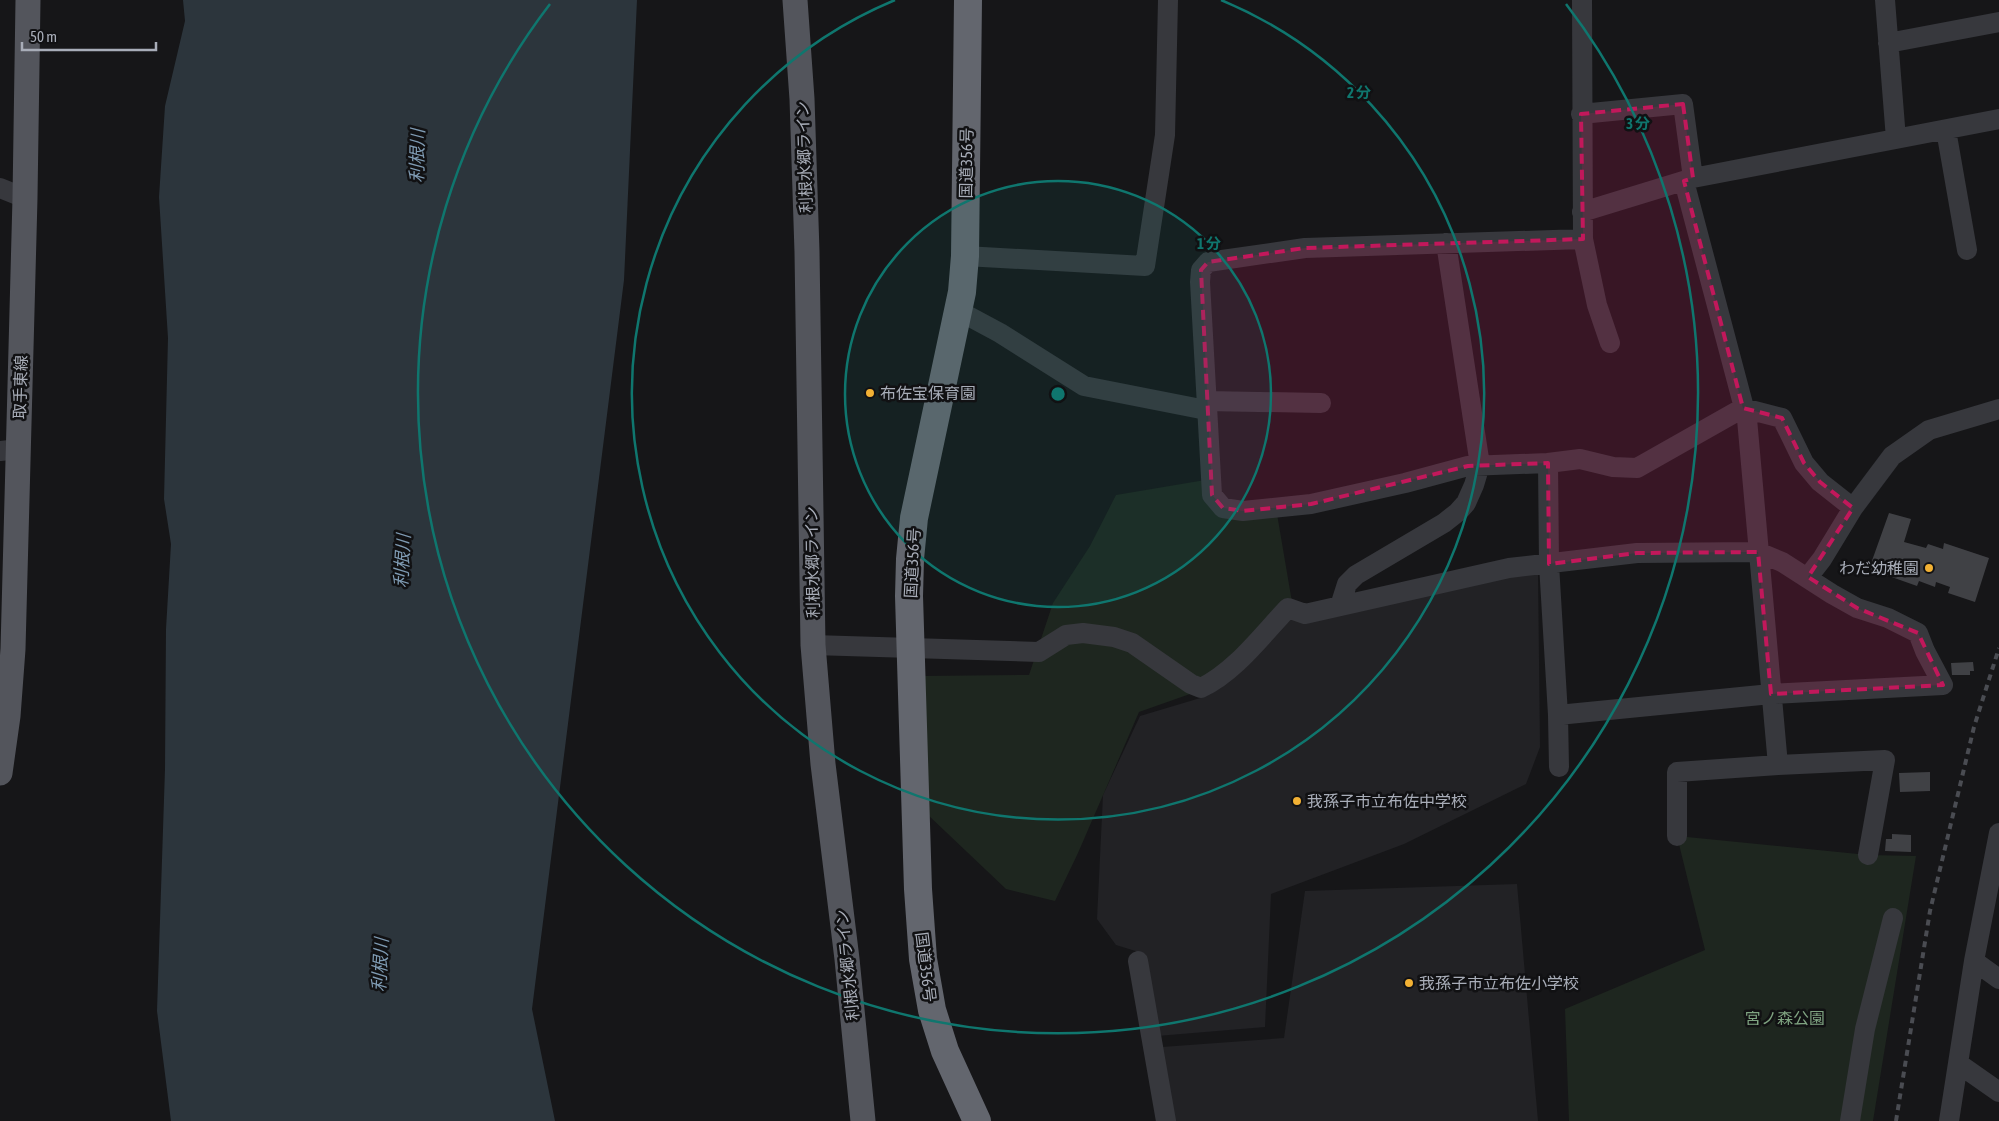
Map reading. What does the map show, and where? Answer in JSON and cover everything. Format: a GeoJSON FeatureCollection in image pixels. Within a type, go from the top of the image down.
{"type":"FeatureCollection","features":[{"type":"Feature","properties":{"kind":"highway","name":"国道356号"},"geometry":{"type":"LineString","coordinates":[[968,0],[965,256],[959,312],[914,518],[910,559],[910,648],[918,889],[923,960],[932,1010],[945,1051],[977,1121]]}},
{"type":"Feature","properties":{"kind":"main road","name":"取手東線"},"geometry":{"type":"LineString","coordinates":[[0,773],[8,716],[13,649],[9,450],[25,198],[28,0]]}},
{"type":"Feature","properties":{"kind":"main road","name":"利根水郷ライン"},"geometry":{"type":"LineString","coordinates":[[795,0],[802,99],[806,232],[813,645],[823,764],[863,1121]]}},
{"type":"Feature","properties":{"kind":"street"},"geometry":{"type":"LineString","coordinates":[[965,256],[1145,266],[1164,135],[1168,0]]}},
{"type":"Feature","properties":{"kind":"street"},"geometry":{"type":"LineString","coordinates":[[1582,0],[1583,238],[1597,305],[1610,343]]}},
{"type":"Feature","properties":{"kind":"street"},"geometry":{"type":"LineString","coordinates":[[1885,0],[1896,140]]}},
{"type":"Feature","properties":{"kind":"street"},"geometry":{"type":"LineString","coordinates":[[1888,43],[1999,22]]}},
{"type":"Feature","properties":{"kind":"street"},"geometry":{"type":"LineString","coordinates":[[1581,114],[1683,104],[1688,180],[1746,419],[1778,765]]}},
{"type":"Feature","properties":{"kind":"street"},"geometry":{"type":"LineString","coordinates":[[1582,212],[1688,180],[1999,119]]}},
{"type":"Feature","properties":{"kind":"street"},"geometry":{"type":"LineString","coordinates":[[1946,130],[1967,250]]}},
{"type":"Feature","properties":{"kind":"street"},"geometry":{"type":"LineString","coordinates":[[0,188],[25,198]]}},
{"type":"Feature","properties":{"kind":"street"},"geometry":{"type":"LineString","coordinates":[[1583,238],[1305,248],[1208,262],[1201,270],[1200,282],[1212,495],[1222,508],[1243,511],[1311,504],[1405,483],[1468,466],[1548,463],[1580,459],[1613,468],[1637,468],[1743,408],[1782,418],[1804,463],[1820,482],[1853,508]]}},
{"type":"Feature","properties":{"kind":"street"},"geometry":{"type":"LineString","coordinates":[[1340,606],[1346,584],[1356,575],[1444,523],[1466,503],[1480,466],[1446,243]]}},
{"type":"Feature","properties":{"kind":"street"},"geometry":{"type":"LineString","coordinates":[[959,312],[1000,333],[1084,386],[1206,405],[1321,403]]}},
{"type":"Feature","properties":{"kind":"street"},"geometry":{"type":"LineString","coordinates":[[1808,577],[1853,508],[1892,456],[1929,430],[1999,409]]}},
{"type":"Feature","properties":{"kind":"street"},"geometry":{"type":"LineString","coordinates":[[1548,463],[1548,564],[1558,715],[1559,767]]}},
{"type":"Feature","properties":{"kind":"street"},"geometry":{"type":"LineString","coordinates":[[813,645],[1039,652],[1066,635],[1082,633],[1114,637],[1132,643],[1192,684],[1201,688],[1216,681],[1228,671],[1288,608],[1305,614],[1509,568],[1637,553],[1758,552],[1782,562],[1857,608],[1888,618],[1918,633],[1925,652],[1943,685],[1771,694],[1558,715]]}},
{"type":"Feature","properties":{"kind":"street"},"geometry":{"type":"LineString","coordinates":[[1677,836],[1677,772],[1885,760],[1868,855]]}},
{"type":"Feature","properties":{"kind":"street"},"geometry":{"type":"LineString","coordinates":[[1949,1121],[1974,961],[1996,869],[1999,833]]}},
{"type":"Feature","properties":{"kind":"street"},"geometry":{"type":"LineString","coordinates":[[1850,1121],[1865,1029],[1893,918]]}},
{"type":"Feature","properties":{"kind":"street"},"geometry":{"type":"LineString","coordinates":[[1138,961],[1166,1121]]}},
{"type":"Feature","properties":{"kind":"street"},"geometry":{"type":"LineString","coordinates":[[1974,961],[1999,979]]}},
{"type":"Feature","properties":{"kind":"street"},"geometry":{"type":"LineString","coordinates":[[1959,1064],[1999,1092]]}},
{"type":"Feature","properties":{"kind":"highlighted area"},"geometry":{"type":"Polygon","coordinates":[[[1683,104],[1693,178],[1684,181],[1743,408],[1782,418],[1804,463],[1820,482],[1853,508],[1808,577],[1857,608],[1918,633],[1943,685],[1771,694],[1758,552],[1637,553],[1549,564],[1548,463],[1468,466],[1311,504],[1243,511],[1223,508],[1212,495],[1201,270],[1208,262],[1305,248],[1583,239],[1581,114],[1683,104]]]}},
{"type":"Feature","properties":{"kind":"shaded area","name":"我孫子市立布佐中学校"},"geometry":{"type":"Polygon","coordinates":[[[1538,572],[1540,747],[1526,784],[1404,844],[1271,894],[1265,1027],[1157,1036],[1142,953],[1116,945],[1097,919],[1103,795],[1140,716],[1207,696],[1222,687],[1286,619],[1538,572]]]}},
{"type":"Feature","properties":{"kind":"shaded area","name":"我孫子市立布佐小学校"},"geometry":{"type":"Polygon","coordinates":[[[1517,884],[1538,1121],[1174,1121],[1162,1047],[1284,1038],[1305,891],[1517,884]]]}},
{"type":"Feature","properties":{"kind":"green space"},"geometry":{"type":"Polygon","coordinates":[[[1217,478],[1228,508],[1276,508],[1293,608],[1207,688],[1139,712],[1078,853],[1055,901],[1006,889],[927,814],[922,676],[1029,675],[1053,603],[1090,546],[1116,495],[1217,478]]]}},
{"type":"Feature","properties":{"kind":"green space","name":"宮ノ森公園"},"geometry":{"type":"Polygon","coordinates":[[[1677,836],[1868,855],[1916,856],[1873,1121],[1569,1121],[1565,1009],[1705,950],[1677,836]]]}},
{"type":"Feature","properties":{"kind":"water","name":"利根川"},"geometry":{"type":"Polygon","coordinates":[[[183,0],[637,0],[624,280],[532,1009],[555,1121],[171,1121],[157,1011],[165,769],[166,629],[171,544],[164,499],[168,338],[159,197],[165,106],[185,21],[183,0]]]}},
{"type":"Feature","properties":{"kind":"building"},"geometry":{"type":"Polygon","coordinates":[[[1889,513],[1911,519],[1904,542],[1926,548],[1928,544],[1943,549],[1944,543],[1989,558],[1975,602],[1948,593],[1950,587],[1936,582],[1935,587],[1919,581],[1917,586],[1869,569],[1889,513]]]}},
{"type":"Feature","properties":{"kind":"building"},"geometry":{"type":"Polygon","coordinates":[[[1973,662],[1974,671],[1970,671],[1970,675],[1952,675],[1951,663],[1973,662]]]}},
{"type":"Feature","properties":{"kind":"building"},"geometry":{"type":"Polygon","coordinates":[[[1930,772],[1930,791],[1900,792],[1899,773],[1930,772]]]}},
{"type":"Feature","properties":{"kind":"building"},"geometry":{"type":"Polygon","coordinates":[[[1892,834],[1911,835],[1911,852],[1885,851],[1886,839],[1892,839],[1892,834]]]}},
{"type":"Feature","properties":{"kind":"railway"},"geometry":{"type":"LineString","coordinates":[[1896,1121],[1930,911],[1974,727],[1999,648]]}},
{"type":"Feature","properties":{"kind":"place","name":"布佐宝保育園"},"geometry":{"type":"Point","coordinates":[870,393]}},
{"type":"Feature","properties":{"kind":"place","name":"わだ幼稚園"},"geometry":{"type":"Point","coordinates":[1929,568]}},
{"type":"Feature","properties":{"kind":"place","name":"我孫子市立布佐中学校"},"geometry":{"type":"Point","coordinates":[1297,801]}},
{"type":"Feature","properties":{"kind":"place","name":"我孫子市立布佐小学校"},"geometry":{"type":"Point","coordinates":[1409,983]}}]}
